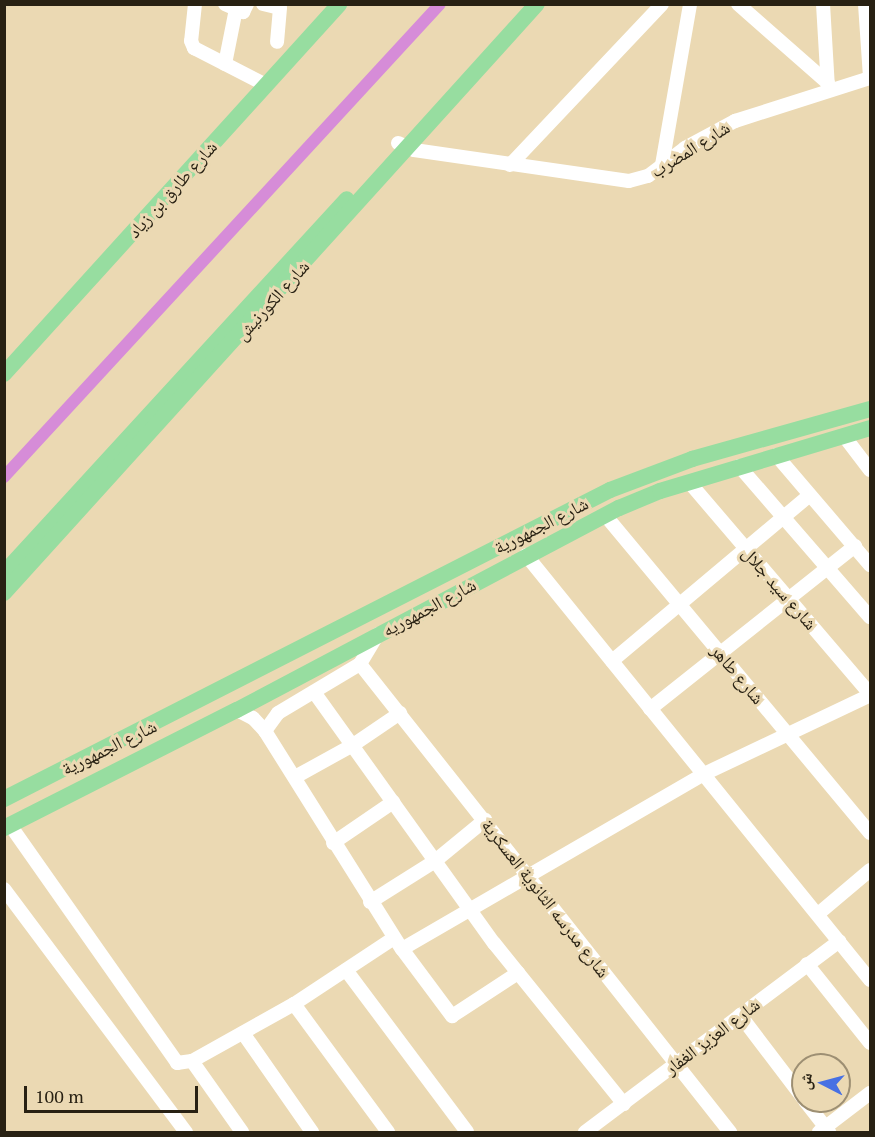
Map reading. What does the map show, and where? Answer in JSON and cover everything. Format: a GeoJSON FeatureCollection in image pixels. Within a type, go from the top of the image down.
{"type":"FeatureCollection","features":[{"type":"Feature","properties":{"kind":"main road","name":"شارع طارق بن زياد"},"geometry":{"type":"LineString","coordinates":[[4,374],[339,4]]}},
{"type":"Feature","properties":{"kind":"main road","name":"شارع الكورنيش"},"geometry":{"type":"LineString","coordinates":[[4,593],[403,146],[522,4]]}},
{"type":"Feature","properties":{"kind":"main road","name":"شارع الكورنيش"},"geometry":{"type":"LineString","coordinates":[[4,573],[537,4]]}},
{"type":"Feature","properties":{"kind":"main road","name":"شارع الجمهورية"},"geometry":{"type":"LineString","coordinates":[[4,799],[652,472],[870,409]]}},
{"type":"Feature","properties":{"kind":"main road","name":"شارع الجمهوريه"},"geometry":{"type":"LineString","coordinates":[[7,826],[237,710],[525,555],[605,515],[689,482],[870,428]]}},
{"type":"Feature","properties":{"kind":"main road"},"geometry":{"type":"LineString","coordinates":[[300,650],[303,661],[311,670]]}},
{"type":"Feature","properties":{"kind":"main road"},"geometry":{"type":"LineString","coordinates":[[276,662],[288,682]]}},
{"type":"Feature","properties":{"kind":"street"},"geometry":{"type":"LineString","coordinates":[[195,4],[192,45],[266,85]]}},
{"type":"Feature","properties":{"kind":"street"},"geometry":{"type":"LineString","coordinates":[[263,4],[280,8],[277,42]]}},
{"type":"Feature","properties":{"kind":"street"},"geometry":{"type":"LineString","coordinates":[[510,165],[662,4]]}},
{"type":"Feature","properties":{"kind":"street"},"geometry":{"type":"LineString","coordinates":[[662,165],[690,4]]}},
{"type":"Feature","properties":{"kind":"street"},"geometry":{"type":"LineString","coordinates":[[738,4],[828,86]]}},
{"type":"Feature","properties":{"kind":"street"},"geometry":{"type":"LineString","coordinates":[[823,4],[828,86]]}},
{"type":"Feature","properties":{"kind":"street"},"geometry":{"type":"LineString","coordinates":[[865,4],[870,78]]}},
{"type":"Feature","properties":{"kind":"street"},"geometry":{"type":"LineString","coordinates":[[225,64],[236,6]]}},
{"type":"Feature","properties":{"kind":"street","name":"شارع المضرب"},"geometry":{"type":"LineString","coordinates":[[403,146],[619,182],[639,180],[735,121],[828,86],[870,78]]}},
{"type":"Feature","properties":{"kind":"street"},"geometry":{"type":"LineString","coordinates":[[844,436],[870,470]]}},
{"type":"Feature","properties":{"kind":"street"},"geometry":{"type":"LineString","coordinates":[[650,709],[828,568],[864,553],[776,455]]}},
{"type":"Feature","properties":{"kind":"street"},"geometry":{"type":"LineString","coordinates":[[739,466],[870,617]]}},
{"type":"Feature","properties":{"kind":"street","name":"شارع سيد جلال"},"geometry":{"type":"LineString","coordinates":[[689,482],[870,695]]}},
{"type":"Feature","properties":{"kind":"street"},"geometry":{"type":"LineString","coordinates":[[612,661],[810,495]]}},
{"type":"Feature","properties":{"kind":"street","name":"شارع طاهر"},"geometry":{"type":"LineString","coordinates":[[605,515],[870,833]]}},
{"type":"Feature","properties":{"kind":"street"},"geometry":{"type":"LineString","coordinates":[[525,555],[870,980]]}},
{"type":"Feature","properties":{"kind":"street"},"geometry":{"type":"LineString","coordinates":[[265,731],[278,713],[360,664],[378,634]]}},
{"type":"Feature","properties":{"kind":"street","name":"شارع مدرسه الثانوية العسكرية"},"geometry":{"type":"LineString","coordinates":[[360,664],[528,873],[730,1132]]}},
{"type":"Feature","properties":{"kind":"street"},"geometry":{"type":"LineString","coordinates":[[314,692],[518,973],[624,1104]]}},
{"type":"Feature","properties":{"kind":"street"},"geometry":{"type":"LineString","coordinates":[[7,826],[172,1059],[182,1064],[192,1061],[294,1004],[346,970],[470,907],[704,774],[870,695]]}},
{"type":"Feature","properties":{"kind":"street"},"geometry":{"type":"LineString","coordinates":[[237,710],[253,718],[265,731],[370,902],[452,1016],[518,973]]}},
{"type":"Feature","properties":{"kind":"street"},"geometry":{"type":"LineString","coordinates":[[295,777],[353,746],[400,713]]}},
{"type":"Feature","properties":{"kind":"street"},"geometry":{"type":"LineString","coordinates":[[333,843],[393,802]]}},
{"type":"Feature","properties":{"kind":"street"},"geometry":{"type":"LineString","coordinates":[[370,902],[435,861],[485,820]]}},
{"type":"Feature","properties":{"kind":"street"},"geometry":{"type":"LineString","coordinates":[[818,914],[870,870]]}},
{"type":"Feature","properties":{"kind":"street"},"geometry":{"type":"LineString","coordinates":[[4,889],[186,1132]]}},
{"type":"Feature","properties":{"kind":"street","name":"شارع العزيز الغفار"},"geometry":{"type":"LineString","coordinates":[[585,1132],[838,940]]}},
{"type":"Feature","properties":{"kind":"street"},"geometry":{"type":"LineString","coordinates":[[807,964],[870,1043]]}},
{"type":"Feature","properties":{"kind":"street"},"geometry":{"type":"LineString","coordinates":[[346,970],[467,1132]]}},
{"type":"Feature","properties":{"kind":"street"},"geometry":{"type":"LineString","coordinates":[[294,1004],[388,1132]]}},
{"type":"Feature","properties":{"kind":"street"},"geometry":{"type":"LineString","coordinates":[[740,1015],[791,1083]]}},
{"type":"Feature","properties":{"kind":"street"},"geometry":{"type":"LineString","coordinates":[[243,1033],[312,1132]]}},
{"type":"Feature","properties":{"kind":"street"},"geometry":{"type":"LineString","coordinates":[[192,1061],[242,1132]]}},
{"type":"Feature","properties":{"kind":"street"},"geometry":{"type":"LineString","coordinates":[[812,1113],[824,1131],[870,1093]]}},
{"type":"Feature","properties":{"kind":"waterway"},"geometry":{"type":"LineString","coordinates":[[4,477],[440,4]]}}]}
